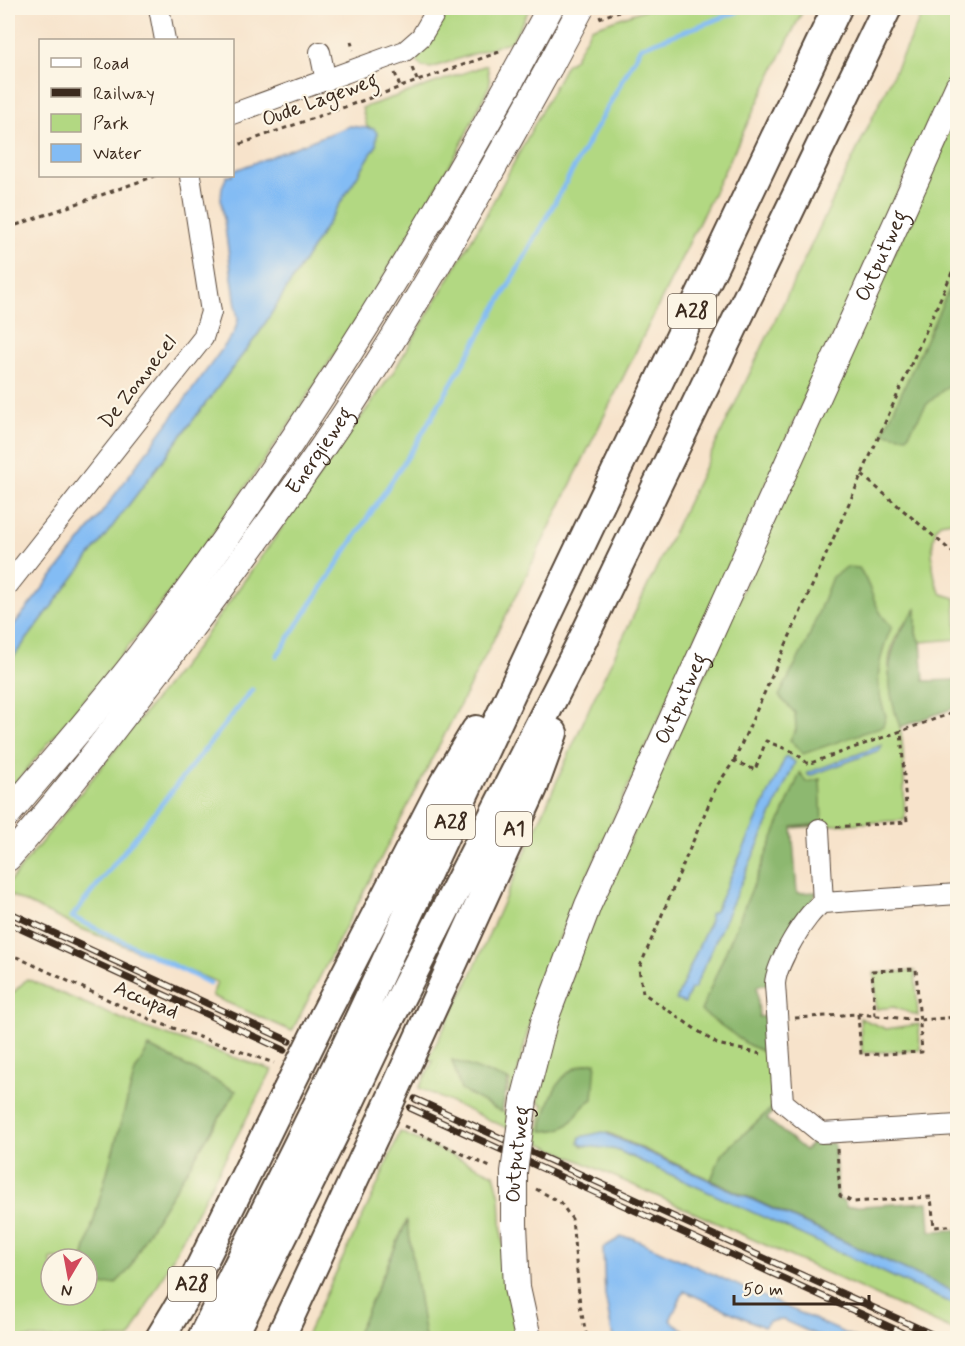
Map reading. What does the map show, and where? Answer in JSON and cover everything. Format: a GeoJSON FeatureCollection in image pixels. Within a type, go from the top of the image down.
{"type":"FeatureCollection","features":[{"type":"Feature","properties":{"kind":"highway","name":"A28"},"geometry":{"type":"LineString","coordinates":[[366,1036],[548,614],[837,8]]}},
{"type":"Feature","properties":{"kind":"highway","name":"A28"},"geometry":{"type":"LineString","coordinates":[[232,1338],[329,1112],[366,1036],[604,596],[887,8]]}},
{"type":"Feature","properties":{"kind":"highway","name":"A1"},"geometry":{"type":"LineString","coordinates":[[280,1338],[533,788],[604,596]]}},
{"type":"Feature","properties":{"kind":"highway","name":"A28"},"geometry":{"type":"LineString","coordinates":[[160,1338],[189,1290],[324,1016],[444,783],[548,614]]}},
{"type":"Feature","properties":{"kind":"highway","name":"A28"},"geometry":{"type":"LineString","coordinates":[[202,1338],[329,1112]]}},
{"type":"Feature","properties":{"kind":"main road","name":"Energieweg"},"geometry":{"type":"LineString","coordinates":[[8,814],[140,656],[294,440],[442,204],[550,8]]}},
{"type":"Feature","properties":{"kind":"main road","name":"Energieweg"},"geometry":{"type":"LineString","coordinates":[[16,849],[218,593],[323,447],[398,329],[477,196],[581,8]]}},
{"type":"Feature","properties":{"kind":"main road","name":"Outputweg"},"geometry":{"type":"LineString","coordinates":[[528,1338],[517,1288],[514,1172],[524,1100],[544,1022],[588,905],[957,87]]}},
{"type":"Feature","properties":{"kind":"street"},"geometry":{"type":"LineString","coordinates":[[159,8],[165,39]]}},
{"type":"Feature","properties":{"kind":"street"},"geometry":{"type":"LineString","coordinates":[[234,113],[411,48],[421,37],[438,8]]}},
{"type":"Feature","properties":{"kind":"street"},"geometry":{"type":"LineString","coordinates":[[320,52],[326,81]]}},
{"type":"Feature","properties":{"kind":"street","name":"De Zonnecel"},"geometry":{"type":"LineString","coordinates":[[8,585],[206,332],[211,312],[190,177]]}},
{"type":"Feature","properties":{"kind":"street"},"geometry":{"type":"LineString","coordinates":[[819,830],[823,903]]}},
{"type":"Feature","properties":{"kind":"street"},"geometry":{"type":"LineString","coordinates":[[957,894],[823,903],[810,913],[778,971],[775,984],[783,1102],[821,1133],[957,1125]]}},
{"type":"Feature","properties":{"kind":"path","name":"Oude Lageweg"},"geometry":{"type":"LineString","coordinates":[[234,146],[417,80]]}},
{"type":"Feature","properties":{"kind":"path"},"geometry":{"type":"LineString","coordinates":[[8,228],[151,177]]}},
{"type":"Feature","properties":{"kind":"path"},"geometry":{"type":"LineString","coordinates":[[780,1059],[717,1044],[643,993],[639,969],[716,787],[734,761],[957,259]]}},
{"type":"Feature","properties":{"kind":"path"},"geometry":{"type":"LineString","coordinates":[[862,475],[957,557]]}},
{"type":"Feature","properties":{"kind":"path"},"geometry":{"type":"LineString","coordinates":[[734,761],[755,770],[766,741],[796,753],[808,764],[957,711]]}},
{"type":"Feature","properties":{"kind":"path"},"geometry":{"type":"LineString","coordinates":[[819,830],[907,822],[901,730]]}},
{"type":"Feature","properties":{"kind":"path","name":"Accupad"},"geometry":{"type":"LineString","coordinates":[[8,952],[156,1022],[277,1065]]}},
{"type":"Feature","properties":{"kind":"path"},"geometry":{"type":"LineString","coordinates":[[858,1014],[861,1055],[922,1052],[916,969],[872,971],[875,1016]]}},
{"type":"Feature","properties":{"kind":"path"},"geometry":{"type":"LineString","coordinates":[[777,1019],[858,1014],[920,1020],[957,1017]]}},
{"type":"Feature","properties":{"kind":"path"},"geometry":{"type":"LineString","coordinates":[[836,1132],[840,1196],[854,1202],[931,1197],[934,1227],[957,1225]]}},
{"type":"Feature","properties":{"kind":"green space"},"geometry":{"type":"Polygon","coordinates":[[[449,8],[530,8],[512,41],[431,68],[422,67],[417,61],[419,54],[449,8]]]}},
{"type":"Feature","properties":{"kind":"green space"},"geometry":{"type":"Polygon","coordinates":[[[649,8],[804,8],[517,594],[292,1031],[212,996],[217,982],[79,928],[8,894],[8,884],[194,651],[394,371],[485,217],[566,65],[574,59],[591,28],[649,8]]]}},
{"type":"Feature","properties":{"kind":"green space"},"geometry":{"type":"Polygon","coordinates":[[[925,8],[957,8],[957,64],[561,934],[531,1019],[512,1095],[508,1093],[510,1081],[452,1061],[461,1090],[539,1129],[543,1104],[539,1103],[540,1073],[577,958],[957,113],[957,520],[940,523],[936,529],[932,558],[938,588],[942,594],[955,598],[957,639],[921,642],[916,634],[916,610],[903,625],[890,653],[890,680],[903,750],[905,820],[792,828],[821,824],[820,779],[806,783],[801,773],[731,1031],[747,1044],[770,1055],[773,1107],[721,1155],[711,1180],[609,1133],[580,1137],[579,1140],[582,1146],[607,1146],[619,1151],[957,1306],[957,1332],[419,1088],[433,1061],[428,1059],[467,984],[592,702],[925,8]]]}},
{"type":"Feature","properties":{"kind":"green space"},"geometry":{"type":"Polygon","coordinates":[[[487,65],[490,84],[458,151],[382,280],[290,423],[217,528],[138,635],[8,792],[8,664],[259,333],[376,146],[374,129],[367,127],[362,108],[487,65]]]}},
{"type":"Feature","properties":{"kind":"green space"},"geometry":{"type":"Polygon","coordinates":[[[957,272],[957,378],[926,405],[907,437],[883,433],[957,272]]]}},
{"type":"Feature","properties":{"kind":"green space"},"geometry":{"type":"Polygon","coordinates":[[[847,567],[859,568],[877,606],[892,626],[883,649],[878,681],[886,716],[883,726],[803,754],[790,740],[796,729],[795,713],[779,696],[807,642],[832,577],[847,567]]]}},
{"type":"Feature","properties":{"kind":"green space"},"geometry":{"type":"Polygon","coordinates":[[[916,609],[916,634],[921,642],[924,681],[957,680],[957,707],[900,727],[891,694],[890,665],[898,637],[916,609]]]}},
{"type":"Feature","properties":{"kind":"green space"},"geometry":{"type":"Polygon","coordinates":[[[800,773],[806,782],[820,779],[822,824],[792,827],[797,893],[817,892],[769,984],[757,986],[759,1017],[767,1016],[770,1055],[747,1044],[701,1011],[800,773]]]}},
{"type":"Feature","properties":{"kind":"green space"},"geometry":{"type":"Polygon","coordinates":[[[915,971],[918,1016],[894,1007],[876,1009],[874,973],[915,971]]]}},
{"type":"Feature","properties":{"kind":"green space"},"geometry":{"type":"Polygon","coordinates":[[[27,979],[136,1025],[272,1070],[130,1338],[8,1338],[8,998],[27,979]],[[149,1047],[135,1072],[86,1247],[39,1247],[39,1307],[99,1307],[99,1273],[129,1270],[145,1237],[236,1091],[149,1047]]]}},
{"type":"Feature","properties":{"kind":"green space"},"geometry":{"type":"Polygon","coordinates":[[[860,1018],[886,1029],[919,1024],[920,1050],[862,1053],[860,1018]]]}},
{"type":"Feature","properties":{"kind":"green space"},"geometry":{"type":"Polygon","coordinates":[[[149,1047],[236,1091],[145,1237],[129,1270],[116,1283],[100,1286],[99,1247],[86,1247],[135,1072],[149,1047]]]}},
{"type":"Feature","properties":{"kind":"green space"},"geometry":{"type":"Polygon","coordinates":[[[452,1060],[508,1080],[502,1112],[461,1090],[452,1060]]]}},
{"type":"Feature","properties":{"kind":"green space"},"geometry":{"type":"Polygon","coordinates":[[[596,1062],[593,1099],[562,1128],[542,1131],[552,1096],[564,1077],[572,1070],[596,1062]]]}},
{"type":"Feature","properties":{"kind":"green space"},"geometry":{"type":"Polygon","coordinates":[[[773,1107],[775,1108],[767,1119],[805,1150],[814,1141],[818,1144],[834,1143],[838,1199],[845,1202],[846,1207],[928,1202],[930,1231],[957,1230],[957,1293],[711,1180],[721,1155],[773,1107]]]}},
{"type":"Feature","properties":{"kind":"green space"},"geometry":{"type":"Polygon","coordinates":[[[400,1132],[494,1174],[500,1197],[502,1238],[519,1338],[425,1338],[406,1222],[355,1338],[305,1338],[400,1132]]]}},
{"type":"Feature","properties":{"kind":"green space"},"geometry":{"type":"Polygon","coordinates":[[[407,1221],[425,1338],[355,1338],[407,1221]]]}},
{"type":"Feature","properties":{"kind":"water"},"geometry":{"type":"Polygon","coordinates":[[[350,126],[374,129],[377,133],[376,146],[259,333],[8,664],[8,632],[86,534],[234,333],[238,320],[221,199],[222,187],[227,177],[234,177],[234,171],[350,126]]]}},
{"type":"Feature","properties":{"kind":"water"},"geometry":{"type":"Polygon","coordinates":[[[882,745],[880,750],[809,776],[807,773],[882,745]]]}},
{"type":"Feature","properties":{"kind":"water"},"geometry":{"type":"Polygon","coordinates":[[[786,756],[795,762],[694,989],[691,989],[685,1003],[676,1000],[710,920],[710,914],[715,911],[786,756]]]}},
{"type":"Feature","properties":{"kind":"water"},"geometry":{"type":"Polygon","coordinates":[[[603,1132],[957,1293],[957,1306],[619,1151],[579,1143],[580,1137],[603,1132]]]}},
{"type":"Feature","properties":{"kind":"water"},"geometry":{"type":"Polygon","coordinates":[[[621,1237],[632,1238],[856,1338],[823,1338],[783,1320],[769,1321],[764,1327],[684,1291],[670,1320],[693,1338],[613,1338],[605,1295],[603,1248],[621,1237]]]}},
{"type":"Feature","properties":{"kind":"waterway"},"geometry":{"type":"LineString","coordinates":[[277,656],[416,444],[505,292],[641,47],[737,12]]}},
{"type":"Feature","properties":{"kind":"waterway"},"geometry":{"type":"LineString","coordinates":[[210,983],[72,917],[252,690]]}},
{"type":"Feature","properties":{"kind":"railway"},"geometry":{"type":"LineString","coordinates":[[8,912],[289,1041]]}},
{"type":"Feature","properties":{"kind":"railway"},"geometry":{"type":"LineString","coordinates":[[8,923],[284,1050]]}},
{"type":"Feature","properties":{"kind":"railway"},"geometry":{"type":"LineString","coordinates":[[415,1099],[940,1338]]}},
{"type":"Feature","properties":{"kind":"railway"},"geometry":{"type":"LineString","coordinates":[[410,1108],[914,1338]]}}]}
